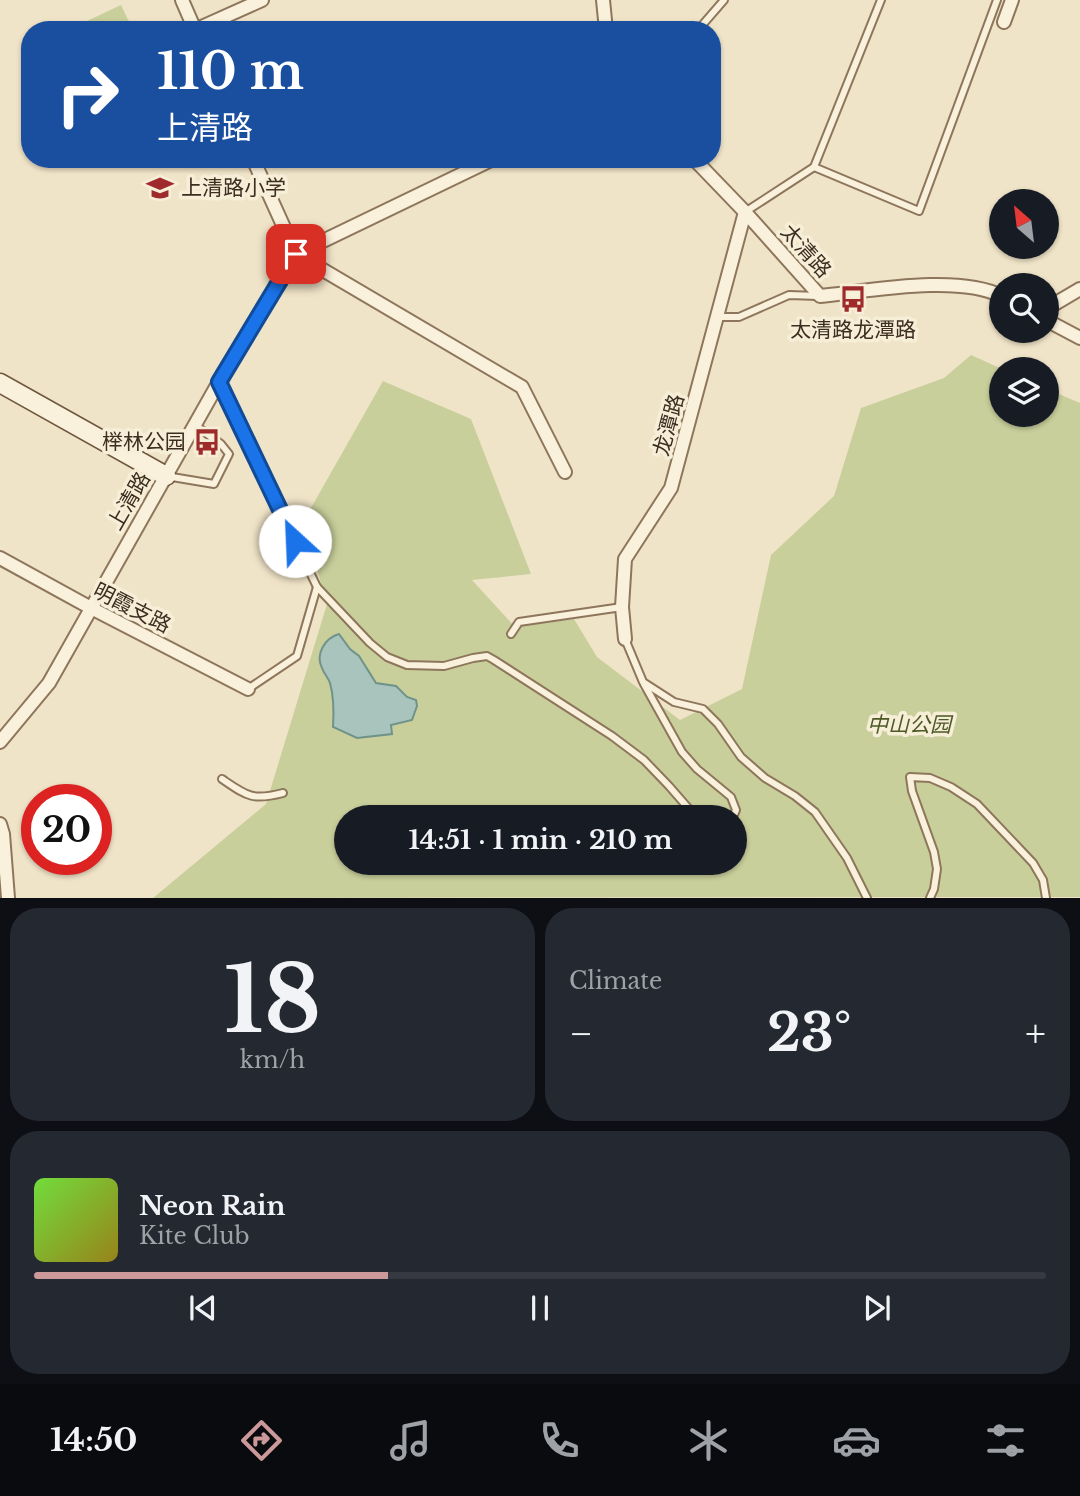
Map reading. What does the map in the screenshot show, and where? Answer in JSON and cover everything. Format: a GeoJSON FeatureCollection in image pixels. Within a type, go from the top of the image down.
{"type":"FeatureCollection","features":[{"type":"Feature","properties":{"kind":"street"},"geometry":{"type":"LineString","coordinates":[[182,0],[191,21]]}},
{"type":"Feature","properties":{"kind":"street"},"geometry":{"type":"LineString","coordinates":[[215,21],[262,0]]}},
{"type":"Feature","properties":{"kind":"street"},"geometry":{"type":"LineString","coordinates":[[603,0],[605,21]]}},
{"type":"Feature","properties":{"kind":"street"},"geometry":{"type":"LineString","coordinates":[[1004,22],[1012,0]]}},
{"type":"Feature","properties":{"kind":"street"},"geometry":{"type":"LineString","coordinates":[[257,168],[296,254],[522,387],[565,472]]}},
{"type":"Feature","properties":{"kind":"street"},"geometry":{"type":"LineString","coordinates":[[296,254],[474,168]]}},
{"type":"Feature","properties":{"kind":"street","name":"太清路"},"geometry":{"type":"LineString","coordinates":[[703,168],[820,296],[934,284],[989,290]]}},
{"type":"Feature","properties":{"kind":"street","name":"龙潭路"},"geometry":{"type":"LineString","coordinates":[[625,639],[622,607],[625,559],[671,488],[745,212]]}},
{"type":"Feature","properties":{"kind":"street","name":"上清路"},"geometry":{"type":"LineString","coordinates":[[0,742],[49,684],[219,382],[296,254]]}},
{"type":"Feature","properties":{"kind":"street"},"geometry":{"type":"LineString","coordinates":[[1059,301],[1080,289]]}},
{"type":"Feature","properties":{"kind":"street"},"geometry":{"type":"LineString","coordinates":[[1059,327],[1080,338]]}},
{"type":"Feature","properties":{"kind":"street"},"geometry":{"type":"LineString","coordinates":[[0,383],[166,476]]}},
{"type":"Feature","properties":{"kind":"street","name":"明霞支路"},"geometry":{"type":"LineString","coordinates":[[0,558],[248,689]]}},
{"type":"Feature","properties":{"kind":"street"},"geometry":{"type":"LineString","coordinates":[[0,824],[8,898]]}},
{"type":"Feature","properties":{"kind":"lane"},"geometry":{"type":"LineString","coordinates":[[706,21],[724,0]]}},
{"type":"Feature","properties":{"kind":"lane"},"geometry":{"type":"LineString","coordinates":[[745,212],[814,167],[881,0]]}},
{"type":"Feature","properties":{"kind":"lane"},"geometry":{"type":"LineString","coordinates":[[814,167],[919,211],[996,0]]}},
{"type":"Feature","properties":{"kind":"lane"},"geometry":{"type":"LineString","coordinates":[[718,317],[738,317],[789,295],[820,296]]}},
{"type":"Feature","properties":{"kind":"lane"},"geometry":{"type":"LineString","coordinates":[[219,382],[317,587],[370,643],[387,657],[407,665],[444,666],[487,656],[495,660],[644,760],[686,805]]}},
{"type":"Feature","properties":{"kind":"lane"},"geometry":{"type":"LineString","coordinates":[[166,476],[214,484],[229,454],[221,444],[195,425]]}},
{"type":"Feature","properties":{"kind":"lane"},"geometry":{"type":"LineString","coordinates":[[248,689],[297,656],[317,587]]}},
{"type":"Feature","properties":{"kind":"lane"},"geometry":{"type":"LineString","coordinates":[[511,634],[519,622],[622,607]]}},
{"type":"Feature","properties":{"kind":"lane"},"geometry":{"type":"LineString","coordinates":[[625,639],[643,682],[682,752],[715,786],[731,797],[734,805]]}},
{"type":"Feature","properties":{"kind":"lane"},"geometry":{"type":"LineString","coordinates":[[643,682],[674,702],[703,709],[718,724],[741,757],[765,778],[815,812],[848,858],[867,898]]}},
{"type":"Feature","properties":{"kind":"lane"},"geometry":{"type":"LineString","coordinates":[[930,898],[937,869],[910,777],[930,778],[951,787],[977,804],[1033,863],[1043,880],[1046,898]]}},
{"type":"Feature","properties":{"kind":"lane"},"geometry":{"type":"LineString","coordinates":[[222,779],[243,794],[262,798],[283,793]]}},
{"type":"Feature","properties":{"kind":"green space"},"geometry":{"type":"Polygon","coordinates":[[[121,5],[129,21],[87,21],[121,5]]]}},
{"type":"Feature","properties":{"kind":"green space","name":"中山公园"},"geometry":{"type":"Polygon","coordinates":[[[971,355],[989,363],[989,427],[1059,427],[1059,394],[1080,403],[1080,897],[153,898],[266,804],[327,604],[303,522],[383,381],[471,419],[531,574],[472,580],[515,627],[574,619],[597,657],[680,720],[742,689],[771,555],[834,496],[861,408],[944,378],[971,355]]]}},
{"type":"Feature","properties":{"kind":"water"},"geometry":{"type":"Polygon","coordinates":[[[339,634],[359,656],[376,683],[396,686],[407,697],[416,700],[417,706],[412,720],[391,725],[392,734],[357,738],[333,727],[331,688],[320,657],[326,643],[339,634]]]}},
{"type":"Feature","properties":{"kind":"place","name":"上清路小学"},"geometry":{"type":"Point","coordinates":[160,188]}},
{"type":"Feature","properties":{"kind":"place","name":"太清路龙潭路"},"geometry":{"type":"Point","coordinates":[853,299]}},
{"type":"Feature","properties":{"kind":"place","name":"榉林公园"},"geometry":{"type":"Point","coordinates":[207,442]}},
{"type":"Feature","properties":{"kind":"route"},"geometry":{"type":"LineString","coordinates":[[295,541],[219,382],[296,254]]}}]}
